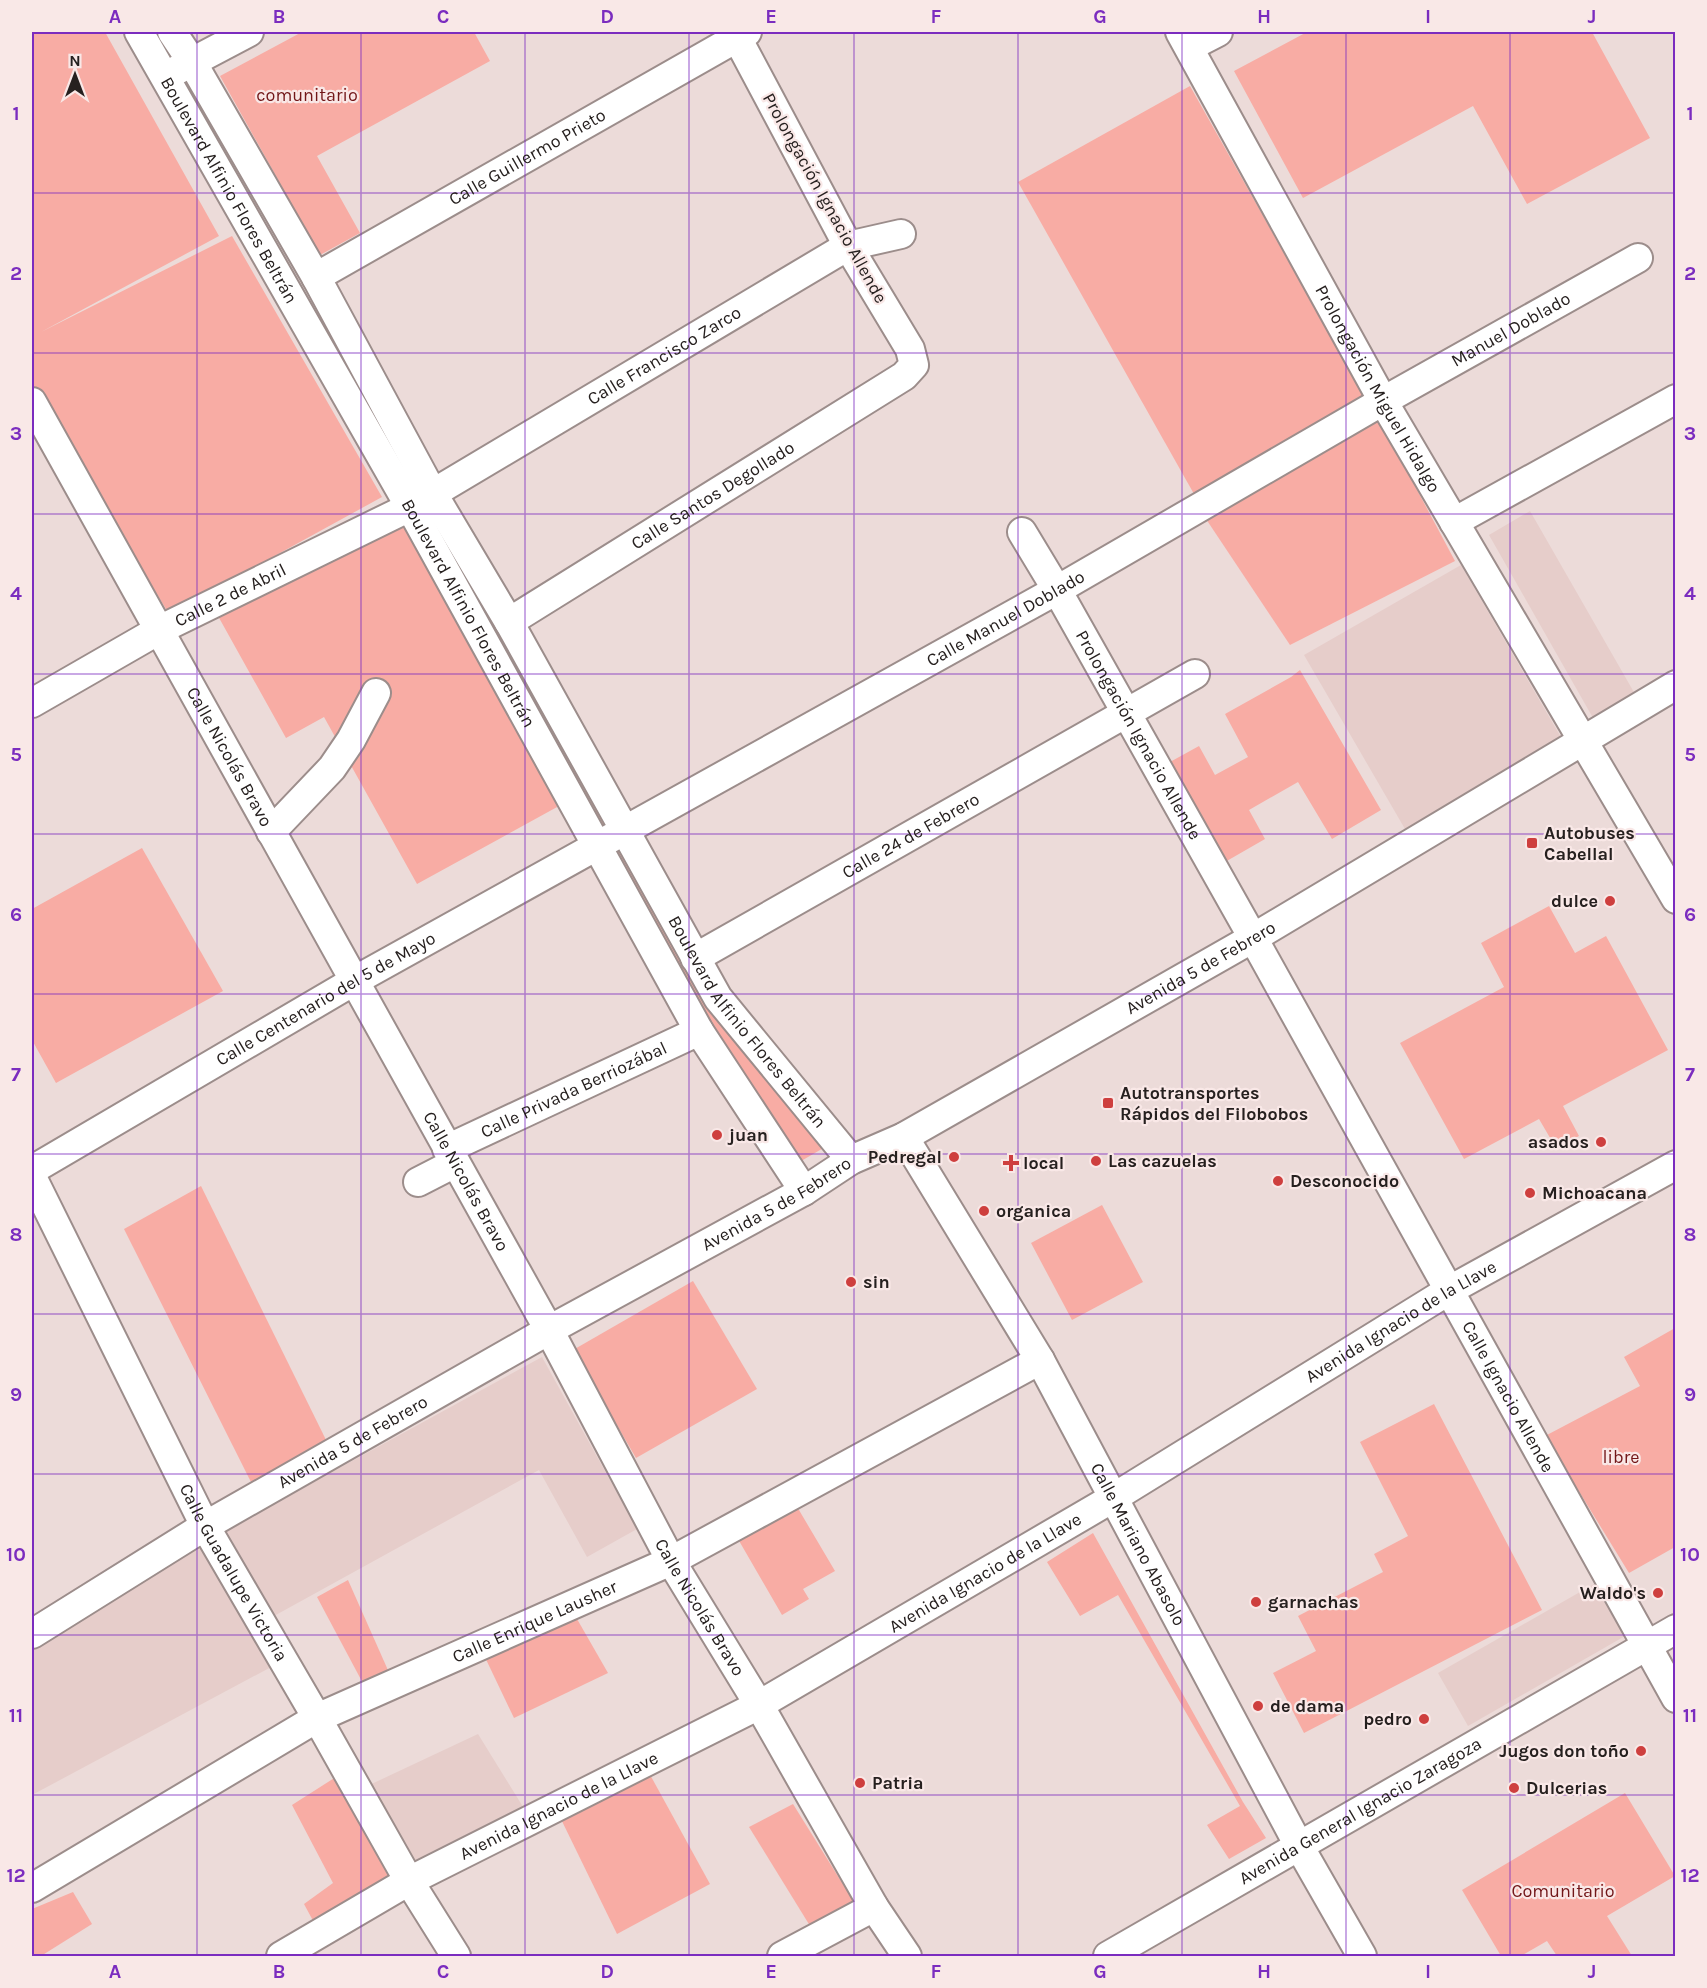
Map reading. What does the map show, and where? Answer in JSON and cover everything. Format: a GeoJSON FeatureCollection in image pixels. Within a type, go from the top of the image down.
{"type":"FeatureCollection","features":[{"type":"Feature","properties":{"kind":"street","name":"Boulevard Alfinio Flores Beltrán"},"geometry":{"type":"LineString","coordinates":[[139,32],[255,236],[421,501],[509,622],[718,998],[851,1160]]}},
{"type":"Feature","properties":{"kind":"street","name":"Boulevard Alfinio Flores Beltrán"},"geometry":{"type":"LineString","coordinates":[[172,32],[192,62],[316,277],[421,501],[598,846],[699,1031],[804,1191]]}},
{"type":"Feature","properties":{"kind":"street"},"geometry":{"type":"LineString","coordinates":[[165,76],[249,32]]}},
{"type":"Feature","properties":{"kind":"street"},"geometry":{"type":"LineString","coordinates":[[1185,39],[1218,32]]}},
{"type":"Feature","properties":{"kind":"street","name":"Prolongación Ignacio Allende"},"geometry":{"type":"LineString","coordinates":[[739,33],[848,246],[910,350],[914,365]]}},
{"type":"Feature","properties":{"kind":"street","name":"Calle Guillermo Prieto"},"geometry":{"type":"LineString","coordinates":[[316,277],[739,33]]}},
{"type":"Feature","properties":{"kind":"street","name":"Prolongación Miguel Hidalgo"},"geometry":{"type":"LineString","coordinates":[[1185,39],[1383,401],[1676,899]]}},
{"type":"Feature","properties":{"kind":"street"},"geometry":{"type":"LineString","coordinates":[[255,236],[283,220]]}},
{"type":"Feature","properties":{"kind":"street","name":"Calle Francisco Zarco"},"geometry":{"type":"LineString","coordinates":[[421,501],[848,246],[901,234]]}},
{"type":"Feature","properties":{"kind":"street","name":"Manuel Doblado"},"geometry":{"type":"LineString","coordinates":[[1383,401],[1638,258]]}},
{"type":"Feature","properties":{"kind":"street","name":"Calle Santos Degollado"},"geometry":{"type":"LineString","coordinates":[[509,622],[904,376],[914,365]]}},
{"type":"Feature","properties":{"kind":"street"},"geometry":{"type":"LineString","coordinates":[[1454,522],[1676,399]]}},
{"type":"Feature","properties":{"kind":"street","name":"Calle Manuel Doblado"},"geometry":{"type":"LineString","coordinates":[[625,832],[1057,590],[1383,401]]}},
{"type":"Feature","properties":{"kind":"street","name":"Calle Nicolás Bravo"},"geometry":{"type":"LineString","coordinates":[[32,402],[549,1330],[670,1561],[759,1705],[874,1907],[907,1956]]}},
{"type":"Feature","properties":{"kind":"street","name":"Calle 2 de Abril"},"geometry":{"type":"LineString","coordinates":[[32,703],[159,630],[421,501]]}},
{"type":"Feature","properties":{"kind":"street","name":"Prolongación Ignacio Allende"},"geometry":{"type":"LineString","coordinates":[[1022,532],[1253,938]]}},
{"type":"Feature","properties":{"kind":"street","name":"Calle 24 de Febrero"},"geometry":{"type":"LineString","coordinates":[[695,958],[1195,674]]}},
{"type":"Feature","properties":{"kind":"street","name":"Avenida 5 de Febrero"},"geometry":{"type":"LineString","coordinates":[[32,1634],[205,1526],[549,1330],[804,1191],[851,1160],[904,1137],[1253,938],[1676,685]]}},
{"type":"Feature","properties":{"kind":"street"},"geometry":{"type":"LineString","coordinates":[[271,832],[332,768],[351,740],[376,693]]}},
{"type":"Feature","properties":{"kind":"street","name":"Calle Centenario del 5 de Mayo"},"geometry":{"type":"LineString","coordinates":[[32,1170],[354,981],[625,832]]}},
{"type":"Feature","properties":{"kind":"street","name":"Calle Ignacio Allende"},"geometry":{"type":"LineString","coordinates":[[1253,938],[1676,1698]]}},
{"type":"Feature","properties":{"kind":"street","name":"Calle Privada Berriozábal"},"geometry":{"type":"LineString","coordinates":[[418,1182],[451,1156],[699,1031]]}},
{"type":"Feature","properties":{"kind":"street","name":"Calle Mariano Abasolo"},"geometry":{"type":"LineString","coordinates":[[904,1137],[1040,1360],[1299,1846],[1362,1956]]}},
{"type":"Feature","properties":{"kind":"street","name":"Avenida Ignacio de la Llave"},"geometry":{"type":"LineString","coordinates":[[281,1956],[409,1881],[759,1705],[1113,1498],[1448,1291],[1676,1165]]}},
{"type":"Feature","properties":{"kind":"street","name":"Calle Guadalupe Victoria"},"geometry":{"type":"LineString","coordinates":[[32,1177],[205,1526],[409,1881],[456,1956]]}},
{"type":"Feature","properties":{"kind":"street","name":"Calle Enrique Lausher"},"geometry":{"type":"LineString","coordinates":[[32,1888],[317,1718],[670,1561],[1040,1360]]}},
{"type":"Feature","properties":{"kind":"street","name":"Avenida General Ignacio Zaragoza"},"geometry":{"type":"LineString","coordinates":[[1107,1956],[1676,1629]]}},
{"type":"Feature","properties":{"kind":"street"},"geometry":{"type":"LineString","coordinates":[[782,1956],[874,1907]]}},
{"type":"Feature","properties":{"kind":"shaded area"},"geometry":{"type":"Polygon","coordinates":[[[1530,511],[1639,701],[1597,725],[1489,535],[1530,511]]]}},
{"type":"Feature","properties":{"kind":"shaded area"},"geometry":{"type":"Polygon","coordinates":[[[1461,565],[1562,739],[1405,829],[1304,655],[1461,565]]]}},
{"type":"Feature","properties":{"kind":"shaded area"},"geometry":{"type":"Polygon","coordinates":[[[542,1357],[637,1529],[587,1557],[539,1470],[274,1616],[226,1530],[542,1357]]]}},
{"type":"Feature","properties":{"kind":"shaded area"},"geometry":{"type":"Polygon","coordinates":[[[202,1544],[273,1666],[32,1795],[32,1647],[202,1544]]]}},
{"type":"Feature","properties":{"kind":"shaded area"},"geometry":{"type":"Polygon","coordinates":[[[1594,1584],[1625,1636],[1468,1726],[1438,1673],[1594,1584]]]}},
{"type":"Feature","properties":{"kind":"shaded area"},"geometry":{"type":"Polygon","coordinates":[[[478,1734],[528,1815],[412,1873],[363,1788],[478,1734]]]}},
{"type":"Feature","properties":{"kind":"green space"},"geometry":{"type":"Polygon","coordinates":[[[32,32],[105,32],[219,236],[41,332],[232,236],[382,497],[169,614],[32,389],[32,32]]]}},
{"type":"Feature","properties":{"kind":"green space","name":"comunitario"},"geometry":{"type":"Polygon","coordinates":[[[302,32],[474,32],[490,61],[317,156],[360,233],[320,255],[220,76],[302,32]]]}},
{"type":"Feature","properties":{"kind":"green space"},"geometry":{"type":"Polygon","coordinates":[[[1307,32],[1592,32],[1650,138],[1527,204],[1473,106],[1303,198],[1234,71],[1307,32]]]}},
{"type":"Feature","properties":{"kind":"green space"},"geometry":{"type":"Polygon","coordinates":[[[1190,86],[1366,399],[1194,494],[1018,182],[1190,86]]]}},
{"type":"Feature","properties":{"kind":"green space"},"geometry":{"type":"Polygon","coordinates":[[[1376,413],[1455,561],[1290,645],[1206,519],[1376,413]]]}},
{"type":"Feature","properties":{"kind":"green space"},"geometry":{"type":"Polygon","coordinates":[[[402,503],[568,801],[417,884],[324,717],[286,738],[213,607],[402,503]]]}},
{"type":"Feature","properties":{"kind":"green space"},"geometry":{"type":"Polygon","coordinates":[[[481,620],[527,684],[622,842],[832,1143],[796,1164],[712,1039],[481,620]]]}},
{"type":"Feature","properties":{"kind":"green space"},"geometry":{"type":"Polygon","coordinates":[[[1300,670],[1381,810],[1332,839],[1298,782],[1249,810],[1265,839],[1225,862],[1170,762],[1199,746],[1215,775],[1248,757],[1225,714],[1300,670]]]}},
{"type":"Feature","properties":{"kind":"green space"},"geometry":{"type":"Polygon","coordinates":[[[142,848],[223,991],[56,1083],[32,1040],[32,909],[142,848]]]}},
{"type":"Feature","properties":{"kind":"green space"},"geometry":{"type":"Polygon","coordinates":[[[1549,906],[1575,953],[1606,936],[1668,1050],[1563,1106],[1579,1136],[1556,1148],[1539,1119],[1464,1159],[1400,1043],[1504,987],[1481,943],[1549,906]]]}},
{"type":"Feature","properties":{"kind":"green space"},"geometry":{"type":"Polygon","coordinates":[[[201,1186],[329,1446],[258,1496],[124,1229],[201,1186]]]}},
{"type":"Feature","properties":{"kind":"green space"},"geometry":{"type":"Polygon","coordinates":[[[1102,1205],[1143,1282],[1072,1320],[1031,1243],[1102,1205]]]}},
{"type":"Feature","properties":{"kind":"green space"},"geometry":{"type":"Polygon","coordinates":[[[693,1281],[757,1389],[636,1458],[573,1350],[693,1281]]]}},
{"type":"Feature","properties":{"kind":"green space","name":"libre"},"geometry":{"type":"Polygon","coordinates":[[[1675,1328],[1675,1547],[1629,1573],[1545,1436],[1640,1386],[1624,1357],[1675,1328]]]}},
{"type":"Feature","properties":{"kind":"green space"},"geometry":{"type":"Polygon","coordinates":[[[1434,1404],[1542,1610],[1304,1733],[1273,1673],[1316,1651],[1298,1616],[1383,1572],[1374,1554],[1408,1536],[1360,1442],[1434,1404]]]}},
{"type":"Feature","properties":{"kind":"green space"},"geometry":{"type":"Polygon","coordinates":[[[796,1505],[835,1571],[803,1589],[809,1599],[782,1615],[738,1539],[796,1505]]]}},
{"type":"Feature","properties":{"kind":"green space"},"geometry":{"type":"Polygon","coordinates":[[[1093,1533],[1243,1802],[1266,1838],[1229,1859],[1207,1825],[1240,1806],[1118,1595],[1080,1616],[1047,1562],[1093,1533]]]}},
{"type":"Feature","properties":{"kind":"green space"},"geometry":{"type":"Polygon","coordinates":[[[348,1580],[391,1677],[366,1689],[317,1597],[348,1580]]]}},
{"type":"Feature","properties":{"kind":"green space"},"geometry":{"type":"Polygon","coordinates":[[[573,1612],[608,1673],[514,1718],[482,1651],[573,1612]]]}},
{"type":"Feature","properties":{"kind":"green space"},"geometry":{"type":"Polygon","coordinates":[[[648,1771],[710,1884],[617,1934],[558,1813],[648,1771]]]}},
{"type":"Feature","properties":{"kind":"green space"},"geometry":{"type":"Polygon","coordinates":[[[339,1775],[391,1879],[317,1928],[304,1904],[333,1883],[292,1805],[339,1775]]]}},
{"type":"Feature","properties":{"kind":"green space","name":"Comunitario"},"geometry":{"type":"Polygon","coordinates":[[[1625,1793],[1675,1876],[1607,1916],[1632,1956],[1557,1956],[1547,1941],[1521,1956],[1501,1956],[1462,1890],[1625,1793]]]}},
{"type":"Feature","properties":{"kind":"green space"},"geometry":{"type":"Polygon","coordinates":[[[793,1804],[859,1910],[815,1934],[749,1827],[793,1804]]]}},
{"type":"Feature","properties":{"kind":"green space"},"geometry":{"type":"Polygon","coordinates":[[[73,1892],[92,1924],[41,1956],[32,1956],[32,1909],[73,1892]]]}},
{"type":"Feature","properties":{"kind":"place","name":"Autobuses Cabellal"},"geometry":{"type":"Point","coordinates":[1532,843]}},
{"type":"Feature","properties":{"kind":"place","name":"dulce"},"geometry":{"type":"Point","coordinates":[1610,901]}},
{"type":"Feature","properties":{"kind":"place","name":"Autotransportes Rápidos del Filobobos"},"geometry":{"type":"Point","coordinates":[1108,1103]}},
{"type":"Feature","properties":{"kind":"place","name":"juan"},"geometry":{"type":"Point","coordinates":[717,1135]}},
{"type":"Feature","properties":{"kind":"place","name":"asados"},"geometry":{"type":"Point","coordinates":[1601,1142]}},
{"type":"Feature","properties":{"kind":"place","name":"Pedregal"},"geometry":{"type":"Point","coordinates":[954,1157]}},
{"type":"Feature","properties":{"kind":"place","name":"Las cazuelas"},"geometry":{"type":"Point","coordinates":[1096,1161]}},
{"type":"Feature","properties":{"kind":"place","name":"local"},"geometry":{"type":"Point","coordinates":[1011,1163]}},
{"type":"Feature","properties":{"kind":"place","name":"Desconocido"},"geometry":{"type":"Point","coordinates":[1278,1181]}},
{"type":"Feature","properties":{"kind":"place","name":"Michoacana"},"geometry":{"type":"Point","coordinates":[1530,1193]}},
{"type":"Feature","properties":{"kind":"place","name":"organica"},"geometry":{"type":"Point","coordinates":[984,1211]}},
{"type":"Feature","properties":{"kind":"place","name":"sin"},"geometry":{"type":"Point","coordinates":[851,1282]}},
{"type":"Feature","properties":{"kind":"place","name":"Waldo's"},"geometry":{"type":"Point","coordinates":[1658,1593]}},
{"type":"Feature","properties":{"kind":"place","name":"garnachas"},"geometry":{"type":"Point","coordinates":[1256,1602]}},
{"type":"Feature","properties":{"kind":"place","name":"de dama"},"geometry":{"type":"Point","coordinates":[1258,1706]}},
{"type":"Feature","properties":{"kind":"place","name":"pedro"},"geometry":{"type":"Point","coordinates":[1424,1719]}},
{"type":"Feature","properties":{"kind":"place","name":"Jugos don toño"},"geometry":{"type":"Point","coordinates":[1641,1751]}},
{"type":"Feature","properties":{"kind":"place","name":"Patria"},"geometry":{"type":"Point","coordinates":[860,1783]}},
{"type":"Feature","properties":{"kind":"place","name":"Dulcerias"},"geometry":{"type":"Point","coordinates":[1514,1788]}}]}
